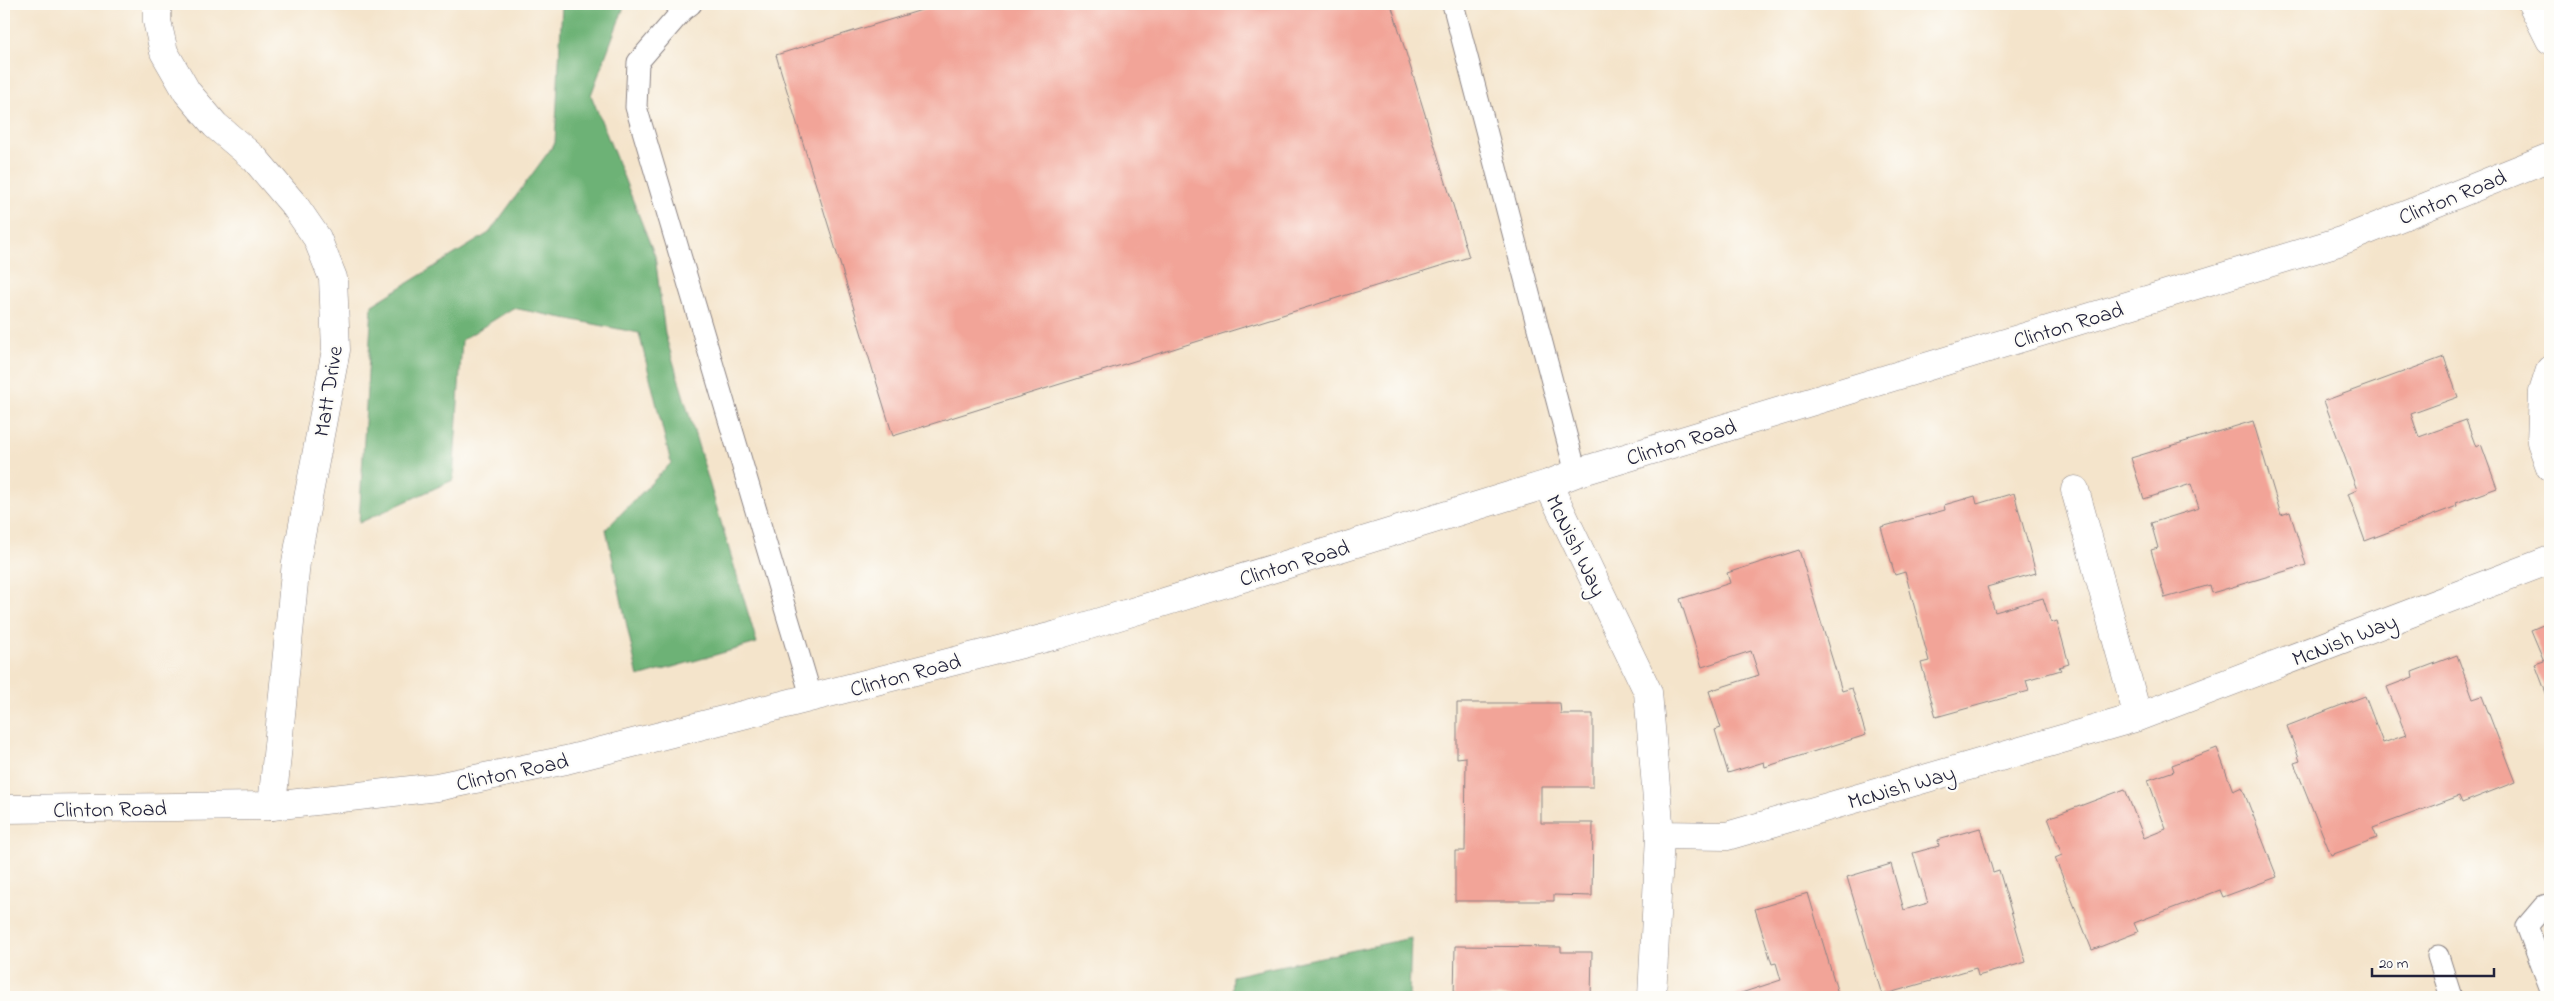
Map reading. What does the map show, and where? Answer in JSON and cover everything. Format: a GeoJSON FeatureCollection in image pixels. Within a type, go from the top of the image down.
{"type":"FeatureCollection","features":[{"type":"Feature","properties":{"kind":"street","name":"Matt Drive"},"geometry":{"type":"LineString","coordinates":[[157,4],[157,21],[164,52],[187,92],[215,125],[255,159],[295,206],[317,238],[333,278],[336,350],[296,562],[272,806]]}},
{"type":"Feature","properties":{"kind":"street"},"geometry":{"type":"LineString","coordinates":[[2532,4],[2550,40]]}},
{"type":"Feature","properties":{"kind":"street","name":"Clinton Road"},"geometry":{"type":"LineString","coordinates":[[4,809],[272,806],[436,787],[566,760],[812,699],[1057,635],[1548,484],[1576,473],[2341,241],[2550,157]]}},
{"type":"Feature","properties":{"kind":"street"},"geometry":{"type":"LineString","coordinates":[[2550,370],[2543,392],[2541,442],[2550,467]]}},
{"type":"Feature","properties":{"kind":"street","name":"McNish Way"},"geometry":{"type":"LineString","coordinates":[[1548,484],[1648,692],[1660,835],[1652,997]]}},
{"type":"Feature","properties":{"kind":"street"},"geometry":{"type":"LineString","coordinates":[[2075,490],[2138,717]]}},
{"type":"Feature","properties":{"kind":"street","name":"McNish Way"},"geometry":{"type":"LineString","coordinates":[[1660,835],[1727,836],[2138,717],[2550,560]]}},
{"type":"Feature","properties":{"kind":"lane"},"geometry":{"type":"LineString","coordinates":[[692,4],[683,10],[638,62],[636,107],[812,699]]}},
{"type":"Feature","properties":{"kind":"lane"},"geometry":{"type":"LineString","coordinates":[[1453,4],[1576,473]]}},
{"type":"Feature","properties":{"kind":"lane"},"geometry":{"type":"LineString","coordinates":[[2550,904],[2544,906],[2526,926],[2550,986]]}},
{"type":"Feature","properties":{"kind":"lane"},"geometry":{"type":"LineString","coordinates":[[2438,956],[2451,997]]}},
{"type":"Feature","properties":{"kind":"green space"},"geometry":{"type":"Polygon","coordinates":[[[562,4],[625,4],[591,95],[655,256],[665,334],[757,643],[638,677],[606,529],[671,463],[639,333],[513,308],[462,340],[453,480],[359,523],[372,305],[489,233],[555,143],[562,4]]]}},
{"type":"Feature","properties":{"kind":"green space"},"geometry":{"type":"Polygon","coordinates":[[[1411,938],[1409,997],[1231,997],[1232,976],[1411,938]]]}},
{"type":"Feature","properties":{"kind":"building"},"geometry":{"type":"Polygon","coordinates":[[[941,4],[1391,4],[1469,257],[893,436],[776,55],[941,4]]]}},
{"type":"Feature","properties":{"kind":"building"},"geometry":{"type":"Polygon","coordinates":[[[2444,357],[2458,397],[2411,414],[2419,437],[2466,420],[2476,447],[2481,444],[2497,488],[2456,503],[2457,506],[2365,541],[2348,494],[2357,490],[2324,401],[2444,357]]]}},
{"type":"Feature","properties":{"kind":"building"},"geometry":{"type":"Polygon","coordinates":[[[2253,421],[2281,515],[2290,512],[2306,565],[2212,593],[2210,585],[2165,598],[2151,550],[2158,548],[2151,523],[2199,508],[2191,484],[2144,499],[2131,458],[2253,421]]]}},
{"type":"Feature","properties":{"kind":"building"},"geometry":{"type":"Polygon","coordinates":[[[2014,493],[2036,573],[1987,587],[1995,612],[2043,598],[2051,623],[2057,621],[2069,664],[2059,667],[2061,670],[2026,680],[2029,691],[1936,717],[1921,663],[1929,661],[1905,572],[1895,575],[1881,527],[1945,510],[1944,505],[1975,496],[1977,504],[2014,493]]]}},
{"type":"Feature","properties":{"kind":"building"},"geometry":{"type":"Polygon","coordinates":[[[1799,550],[1842,691],[1852,688],[1866,735],[1765,767],[1764,762],[1728,773],[1715,730],[1721,728],[1709,691],[1759,675],[1751,651],[1702,667],[1680,599],[1730,583],[1727,573],[1799,550]]]}},
{"type":"Feature","properties":{"kind":"building"},"geometry":{"type":"Polygon","coordinates":[[[2550,622],[2549,701],[2535,664],[2544,661],[2531,630],[2550,622]]]}},
{"type":"Feature","properties":{"kind":"building"},"geometry":{"type":"Polygon","coordinates":[[[2457,655],[2473,699],[2482,696],[2515,782],[2462,803],[2459,796],[2373,828],[2377,838],[2331,855],[2294,763],[2300,761],[2287,726],[2365,696],[2383,743],[2406,735],[2387,687],[2413,677],[2412,672],[2457,655]]]}},
{"type":"Feature","properties":{"kind":"building"},"geometry":{"type":"Polygon","coordinates":[[[1457,703],[1560,703],[1561,714],[1593,714],[1593,787],[1541,787],[1541,823],[1593,823],[1592,896],[1554,895],[1554,901],[1455,901],[1455,851],[1465,851],[1466,757],[1457,758],[1457,703]]]}},
{"type":"Feature","properties":{"kind":"building"},"geometry":{"type":"Polygon","coordinates":[[[2217,748],[2233,791],[2242,787],[2277,877],[2223,897],[2220,890],[2134,923],[2138,932],[2092,950],[2055,858],[2062,855],[2048,818],[2125,789],[2144,838],[2166,829],[2148,780],[2174,771],[2172,765],[2217,748]]]}},
{"type":"Feature","properties":{"kind":"building"},"geometry":{"type":"Polygon","coordinates":[[[1980,828],[1993,872],[1999,870],[2026,962],[1978,976],[1976,968],[1882,995],[1847,877],[1891,864],[1904,910],[1928,903],[1913,853],[1939,846],[1938,840],[1980,828]]]}},
{"type":"Feature","properties":{"kind":"building"},"geometry":{"type":"Polygon","coordinates":[[[1808,893],[1839,997],[1729,997],[1781,980],[1776,963],[1772,964],[1755,909],[1808,893]]]}},
{"type":"Feature","properties":{"kind":"building"},"geometry":{"type":"Polygon","coordinates":[[[1455,946],[1561,947],[1561,952],[1592,952],[1591,997],[1454,996],[1455,946]]]}}]}
